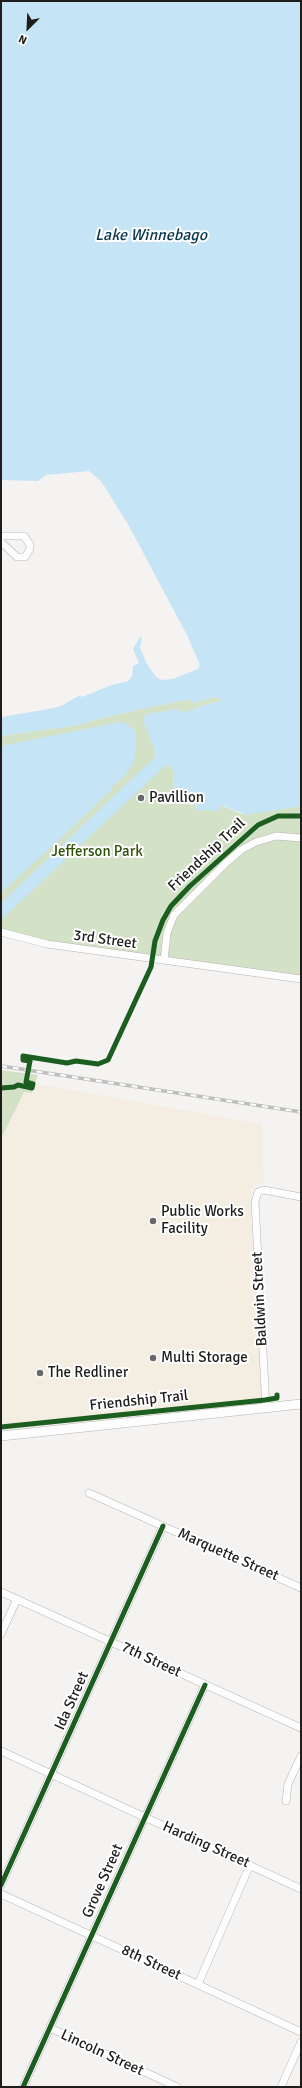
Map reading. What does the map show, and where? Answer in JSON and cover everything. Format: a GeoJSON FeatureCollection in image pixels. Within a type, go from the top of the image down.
{"type":"FeatureCollection","features":[{"type":"Feature","properties":{"kind":"main road"},"geometry":{"type":"LineString","coordinates":[[1,1436],[301,1404]]}},
{"type":"Feature","properties":{"kind":"street"},"geometry":{"type":"LineString","coordinates":[[1,536],[24,536],[30,545],[30,549],[25,557],[17,557],[1,542]]}},
{"type":"Feature","properties":{"kind":"street"},"geometry":{"type":"LineString","coordinates":[[164,960],[167,933],[174,915],[240,850],[256,842],[276,836],[301,838]]}},
{"type":"Feature","properties":{"kind":"street","name":"3rd Street"},"geometry":{"type":"LineString","coordinates":[[1,932],[47,944],[301,979]]}},
{"type":"Feature","properties":{"kind":"street","name":"Baldwin Street"},"geometry":{"type":"LineString","coordinates":[[266,1408],[255,1202],[258,1192],[270,1190],[301,1197]]}},
{"type":"Feature","properties":{"kind":"street","name":"Marquette Street"},"geometry":{"type":"LineString","coordinates":[[88,1493],[301,1588]]}},
{"type":"Feature","properties":{"kind":"street","name":"Ida Street"},"geometry":{"type":"LineString","coordinates":[[1,1885],[163,1526]]}},
{"type":"Feature","properties":{"kind":"street","name":"7th Street"},"geometry":{"type":"LineString","coordinates":[[1,1592],[301,1728]]}},
{"type":"Feature","properties":{"kind":"street"},"geometry":{"type":"LineString","coordinates":[[1,1634],[17,1599]]}},
{"type":"Feature","properties":{"kind":"street","name":"Grove Street"},"geometry":{"type":"LineString","coordinates":[[23,2087],[205,1685]]}},
{"type":"Feature","properties":{"kind":"street","name":"Harding Street"},"geometry":{"type":"LineString","coordinates":[[1,1751],[301,1889]]}},
{"type":"Feature","properties":{"kind":"street"},"geometry":{"type":"LineString","coordinates":[[286,1801],[288,1784],[301,1756]]}},
{"type":"Feature","properties":{"kind":"street"},"geometry":{"type":"LineString","coordinates":[[198,1984],[250,1866]]}},
{"type":"Feature","properties":{"kind":"street","name":"8th Street"},"geometry":{"type":"LineString","coordinates":[[1,1894],[301,2032]]}},
{"type":"Feature","properties":{"kind":"street","name":"Lincoln Street"},"geometry":{"type":"LineString","coordinates":[[50,2028],[177,2087]]}},
{"type":"Feature","properties":{"kind":"street"},"geometry":{"type":"LineString","coordinates":[[281,2087],[301,2042]]}},
{"type":"Feature","properties":{"kind":"shaded area"},"geometry":{"type":"Polygon","coordinates":[[[37,1084],[262,1124],[264,1183],[257,1184],[252,1189],[250,1198],[262,1393],[259,1401],[254,1405],[1,1429],[1,1139],[24,1091],[32,1093],[37,1084]]]}},
{"type":"Feature","properties":{"kind":"green space","name":"Jefferson Park"},"geometry":{"type":"Polygon","coordinates":[[[215,697],[221,699],[220,701],[195,708],[171,766],[173,769],[174,797],[191,805],[220,805],[242,814],[301,806],[301,977],[49,942],[1,931],[1,736],[78,725],[101,718],[183,700],[189,699],[193,703],[215,697]]]}},
{"type":"Feature","properties":{"kind":"green space"},"geometry":{"type":"Polygon","coordinates":[[[1,1070],[38,1075],[32,1093],[24,1092],[1,1139],[1,1070]]]}},
{"type":"Feature","properties":{"kind":"water","name":"Lake Winnebago"},"geometry":{"type":"Polygon","coordinates":[[[1,1],[301,1],[301,806],[247,815],[221,805],[219,811],[196,810],[195,805],[183,802],[174,797],[173,770],[167,764],[1,920],[1,903],[155,757],[155,751],[143,720],[147,714],[178,709],[181,712],[194,710],[195,708],[220,701],[221,699],[215,697],[193,703],[189,699],[101,718],[78,725],[1,736],[1,717],[61,706],[80,695],[82,697],[109,686],[128,681],[132,676],[133,666],[139,663],[133,649],[140,637],[142,638],[140,648],[147,664],[156,677],[162,680],[172,679],[198,669],[200,665],[187,635],[129,526],[101,481],[89,471],[46,475],[38,481],[1,480],[1,1]]]}},
{"type":"Feature","properties":{"kind":"water"},"geometry":{"type":"Polygon","coordinates":[[[120,722],[127,724],[136,732],[134,761],[124,777],[113,785],[111,790],[1,893],[1,746],[120,722]]]}},
{"type":"Feature","properties":{"kind":"railway"},"geometry":{"type":"LineString","coordinates":[[1,1066],[301,1112]]}},
{"type":"Feature","properties":{"kind":"cycle path","name":"Friendship Trail"},"geometry":{"type":"LineString","coordinates":[[1,1088],[14,1087],[18,1085],[32,1088],[33,1084],[26,1082],[30,1061],[23,1060],[23,1056],[67,1063],[76,1061],[98,1064],[108,1060],[151,967],[155,941],[163,920],[171,906],[190,886],[258,825],[278,816],[301,816]]}},
{"type":"Feature","properties":{"kind":"cycle path","name":"Friendship Trail"},"geometry":{"type":"LineString","coordinates":[[1,1427],[265,1400],[277,1398],[277,1395]]}},
{"type":"Feature","properties":{"kind":"cycle path"},"geometry":{"type":"LineString","coordinates":[[1,1885],[163,1526]]}},
{"type":"Feature","properties":{"kind":"cycle path"},"geometry":{"type":"LineString","coordinates":[[23,2087],[205,1685]]}},
{"type":"Feature","properties":{"kind":"place","name":"Pavillion"},"geometry":{"type":"Point","coordinates":[141,798]}},
{"type":"Feature","properties":{"kind":"place","name":"Public Works Facility"},"geometry":{"type":"Point","coordinates":[153,1221]}},
{"type":"Feature","properties":{"kind":"place","name":"Multi Storage"},"geometry":{"type":"Point","coordinates":[153,1358]}},
{"type":"Feature","properties":{"kind":"place","name":"The Redliner"},"geometry":{"type":"Point","coordinates":[40,1373]}}]}
